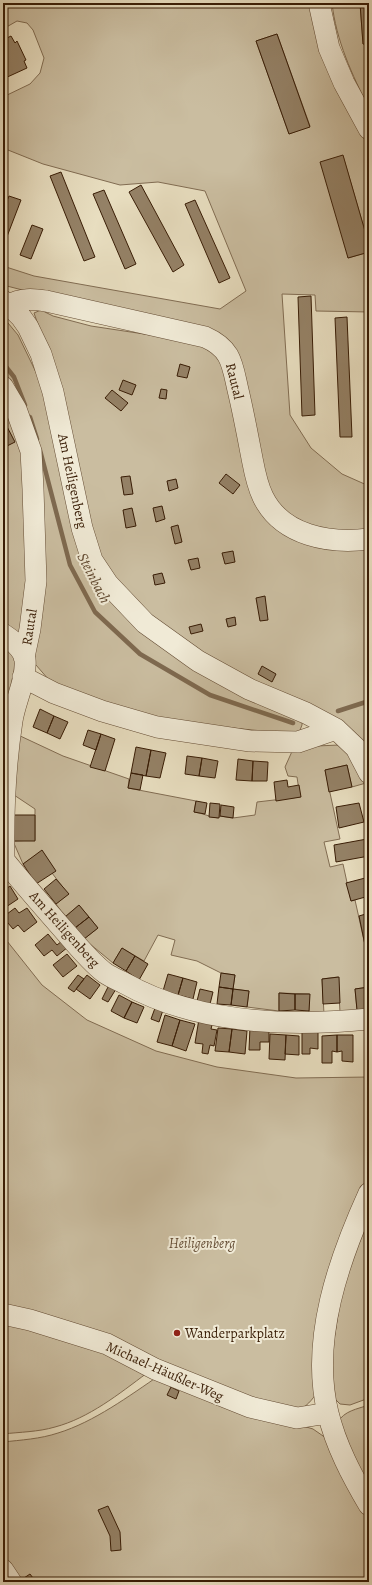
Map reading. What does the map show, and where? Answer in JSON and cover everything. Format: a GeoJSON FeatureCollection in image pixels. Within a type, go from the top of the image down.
{"type":"FeatureCollection","features":[{"type":"Feature","properties":{"kind":"street"},"geometry":{"type":"LineString","coordinates":[[319,3],[329,48],[344,83],[369,128]]}},
{"type":"Feature","properties":{"kind":"street","name":"Rautal"},"geometry":{"type":"LineString","coordinates":[[6,303],[23,300],[46,301],[205,337],[222,346],[232,364],[258,484],[269,507],[286,523],[310,535],[335,540],[354,541],[369,539]]}},
{"type":"Feature","properties":{"kind":"street","name":"Am Heiligenberg"},"geometry":{"type":"LineString","coordinates":[[6,303],[21,317],[28,327],[41,354],[54,392],[82,528],[92,560],[108,584],[145,624],[198,661],[249,689],[306,713],[336,729],[356,748],[369,772]]}},
{"type":"Feature","properties":{"kind":"street","name":"Rautal"},"geometry":{"type":"LineString","coordinates":[[3,387],[16,409],[31,451],[34,489],[36,581],[24,667]]}},
{"type":"Feature","properties":{"kind":"street"},"geometry":{"type":"LineString","coordinates":[[3,634],[16,645],[24,667],[54,693],[102,711],[165,728],[250,741],[298,742],[336,729]]}},
{"type":"Feature","properties":{"kind":"street","name":"Am Heiligenberg"},"geometry":{"type":"LineString","coordinates":[[24,667],[13,713],[8,746],[5,794],[4,859],[83,952],[105,973],[140,992],[173,1005],[225,1017],[265,1021],[299,1023],[369,1019]]}},
{"type":"Feature","properties":{"kind":"street"},"geometry":{"type":"LineString","coordinates":[[369,1193],[358,1217],[336,1275],[324,1338],[322,1376],[328,1413],[339,1447],[352,1476],[369,1504]]}},
{"type":"Feature","properties":{"kind":"street","name":"Michael-Häußler-Weg"},"geometry":{"type":"LineString","coordinates":[[3,1314],[30,1320],[107,1344],[155,1370],[250,1407],[297,1418],[328,1413]]}},
{"type":"Feature","properties":{"kind":"street"},"geometry":{"type":"LineString","coordinates":[[3,1570],[11,1582]]}},
{"type":"Feature","properties":{"kind":"green space"},"geometry":{"type":"Polygon","coordinates":[[[3,3],[313,3],[355,122],[369,144],[369,245],[343,156],[348,258],[369,252],[369,312],[316,311],[315,295],[282,294],[290,415],[311,448],[342,474],[369,486],[369,532],[354,534],[300,525],[269,496],[236,357],[42,295],[3,285],[3,266],[34,276],[220,309],[246,291],[205,191],[158,182],[120,185],[43,164],[3,148],[3,97],[30,84],[40,73],[44,58],[33,30],[27,23],[17,21],[3,29],[3,3]],[[277,34],[256,41],[289,134],[310,126],[277,34]]]}},
{"type":"Feature","properties":{"kind":"green space"},"geometry":{"type":"Polygon","coordinates":[[[332,3],[360,3],[363,44],[369,44],[369,108],[341,44],[332,3]]]}},
{"type":"Feature","properties":{"kind":"green space"},"geometry":{"type":"Polygon","coordinates":[[[41,310],[53,316],[91,326],[197,342],[218,356],[224,366],[264,510],[369,546],[369,754],[365,745],[354,732],[312,707],[204,658],[152,617],[113,582],[98,558],[41,333],[34,313],[41,310]]]}},
{"type":"Feature","properties":{"kind":"green space"},"geometry":{"type":"Polygon","coordinates":[[[3,317],[18,335],[46,393],[104,589],[302,718],[302,725],[297,738],[273,732],[160,721],[56,688],[3,630],[3,400],[20,404],[3,374],[3,317]]]}},
{"type":"Feature","properties":{"kind":"green space"},"geometry":{"type":"Polygon","coordinates":[[[3,645],[18,657],[12,692],[3,696],[3,659],[6,658],[3,645]]]}},
{"type":"Feature","properties":{"kind":"green space"},"geometry":{"type":"Polygon","coordinates":[[[16,734],[63,756],[129,779],[128,788],[196,801],[194,812],[218,818],[220,816],[233,818],[255,815],[257,802],[300,797],[297,777],[288,776],[285,767],[294,747],[339,745],[347,747],[366,783],[352,787],[347,765],[325,770],[340,839],[324,842],[330,867],[343,864],[351,901],[355,900],[365,945],[369,944],[369,987],[355,989],[357,1010],[340,1012],[338,977],[322,979],[324,1014],[309,1015],[309,994],[279,993],[279,1011],[247,1007],[249,991],[233,989],[235,975],[221,973],[197,961],[171,955],[175,940],[158,935],[144,961],[122,948],[113,963],[84,939],[98,928],[79,905],[65,917],[56,904],[68,894],[52,873],[42,851],[23,864],[13,841],[35,840],[35,809],[11,793],[16,734]]]}},
{"type":"Feature","properties":{"kind":"green space","name":"Heiligenberg"},"geometry":{"type":"Polygon","coordinates":[[[3,936],[42,985],[87,1020],[156,1051],[217,1067],[296,1078],[369,1077],[369,1181],[357,1207],[316,1394],[309,1403],[300,1410],[293,1414],[3,1309],[3,936]]]}},
{"type":"Feature","properties":{"kind":"green space"},"geometry":{"type":"Polygon","coordinates":[[[369,1213],[369,1398],[350,1405],[340,1404],[332,1396],[330,1366],[344,1275],[369,1213]]]}},
{"type":"Feature","properties":{"kind":"green space"},"geometry":{"type":"Polygon","coordinates":[[[3,1320],[103,1348],[147,1373],[126,1389],[80,1418],[42,1430],[3,1434],[3,1320]]]}},
{"type":"Feature","properties":{"kind":"green space"},"geometry":{"type":"Polygon","coordinates":[[[160,1375],[254,1411],[313,1429],[326,1438],[369,1520],[369,1582],[19,1582],[3,1560],[3,1442],[44,1437],[71,1428],[111,1408],[160,1375]]]}},
{"type":"Feature","properties":{"kind":"green space"},"geometry":{"type":"Polygon","coordinates":[[[369,1405],[369,1492],[338,1422],[347,1413],[369,1405]]]}},
{"type":"Feature","properties":{"kind":"building"},"geometry":{"type":"Polygon","coordinates":[[[360,3],[369,3],[369,44],[363,44],[360,3]]]}},
{"type":"Feature","properties":{"kind":"building"},"geometry":{"type":"Polygon","coordinates":[[[277,34],[310,127],[289,134],[256,41],[277,34]]]}},
{"type":"Feature","properties":{"kind":"building"},"geometry":{"type":"Polygon","coordinates":[[[11,36],[15,43],[17,41],[26,60],[24,61],[27,68],[3,79],[3,40],[11,36]]]}},
{"type":"Feature","properties":{"kind":"building"},"geometry":{"type":"Polygon","coordinates":[[[343,155],[369,245],[369,252],[348,258],[320,162],[343,155]]]}},
{"type":"Feature","properties":{"kind":"building"},"geometry":{"type":"Polygon","coordinates":[[[61,172],[95,257],[84,261],[50,176],[61,172]]]}},
{"type":"Feature","properties":{"kind":"building"},"geometry":{"type":"Polygon","coordinates":[[[141,185],[184,265],[173,272],[129,192],[141,185]]]}},
{"type":"Feature","properties":{"kind":"building"},"geometry":{"type":"Polygon","coordinates":[[[104,190],[136,264],[125,269],[93,194],[104,190]]]}},
{"type":"Feature","properties":{"kind":"building"},"geometry":{"type":"Polygon","coordinates":[[[9,196],[21,200],[3,247],[3,210],[9,196]]]}},
{"type":"Feature","properties":{"kind":"building"},"geometry":{"type":"Polygon","coordinates":[[[195,200],[230,278],[219,283],[185,204],[195,200]]]}},
{"type":"Feature","properties":{"kind":"building"},"geometry":{"type":"Polygon","coordinates":[[[32,225],[43,229],[31,259],[20,255],[32,225]]]}},
{"type":"Feature","properties":{"kind":"building"},"geometry":{"type":"Polygon","coordinates":[[[311,296],[315,415],[302,416],[298,297],[311,296]]]}},
{"type":"Feature","properties":{"kind":"building"},"geometry":{"type":"Polygon","coordinates":[[[347,317],[352,437],[340,437],[335,318],[347,317]]]}},
{"type":"Feature","properties":{"kind":"building"},"geometry":{"type":"Polygon","coordinates":[[[180,364],[190,367],[187,378],[177,376],[180,364]]]}},
{"type":"Feature","properties":{"kind":"building"},"geometry":{"type":"Polygon","coordinates":[[[123,380],[136,385],[132,395],[119,390],[123,380]]]}},
{"type":"Feature","properties":{"kind":"building"},"geometry":{"type":"Polygon","coordinates":[[[161,389],[167,390],[166,399],[159,398],[161,389]]]}},
{"type":"Feature","properties":{"kind":"building"},"geometry":{"type":"Polygon","coordinates":[[[112,390],[128,403],[121,411],[105,398],[112,390]]]}},
{"type":"Feature","properties":{"kind":"building"},"geometry":{"type":"Polygon","coordinates":[[[3,419],[15,442],[3,448],[3,419]]]}},
{"type":"Feature","properties":{"kind":"building"},"geometry":{"type":"Polygon","coordinates":[[[226,474],[240,485],[233,494],[219,483],[226,474]]]}},
{"type":"Feature","properties":{"kind":"building"},"geometry":{"type":"Polygon","coordinates":[[[130,476],[133,494],[124,495],[121,477],[130,476]]]}},
{"type":"Feature","properties":{"kind":"building"},"geometry":{"type":"Polygon","coordinates":[[[176,479],[178,488],[169,491],[167,481],[176,479]]]}},
{"type":"Feature","properties":{"kind":"building"},"geometry":{"type":"Polygon","coordinates":[[[162,506],[165,519],[156,522],[153,508],[162,506]]]}},
{"type":"Feature","properties":{"kind":"building"},"geometry":{"type":"Polygon","coordinates":[[[132,508],[136,526],[126,528],[123,510],[132,508]]]}},
{"type":"Feature","properties":{"kind":"building"},"geometry":{"type":"Polygon","coordinates":[[[178,525],[182,542],[175,544],[171,527],[178,525]]]}},
{"type":"Feature","properties":{"kind":"building"},"geometry":{"type":"Polygon","coordinates":[[[233,551],[235,562],[225,564],[222,553],[233,551]]]}},
{"type":"Feature","properties":{"kind":"building"},"geometry":{"type":"Polygon","coordinates":[[[198,558],[200,568],[191,570],[188,560],[198,558]]]}},
{"type":"Feature","properties":{"kind":"building"},"geometry":{"type":"Polygon","coordinates":[[[162,573],[165,583],[155,585],[153,575],[162,573]]]}},
{"type":"Feature","properties":{"kind":"building"},"geometry":{"type":"Polygon","coordinates":[[[265,596],[268,620],[260,621],[256,598],[265,596]]]}},
{"type":"Feature","properties":{"kind":"building"},"geometry":{"type":"Polygon","coordinates":[[[235,617],[236,625],[228,627],[226,619],[235,617]]]}},
{"type":"Feature","properties":{"kind":"building"},"geometry":{"type":"Polygon","coordinates":[[[201,624],[203,631],[191,634],[189,627],[201,624]]]}},
{"type":"Feature","properties":{"kind":"building"},"geometry":{"type":"Polygon","coordinates":[[[262,666],[276,674],[272,682],[258,674],[262,666]]]}},
{"type":"Feature","properties":{"kind":"building"},"geometry":{"type":"Polygon","coordinates":[[[40,709],[54,716],[47,733],[33,727],[40,709]]]}},
{"type":"Feature","properties":{"kind":"building"},"geometry":{"type":"Polygon","coordinates":[[[54,716],[68,722],[60,739],[47,733],[54,716]]]}},
{"type":"Feature","properties":{"kind":"building"},"geometry":{"type":"Polygon","coordinates":[[[88,730],[101,734],[96,750],[83,745],[88,730]]]}},
{"type":"Feature","properties":{"kind":"building"},"geometry":{"type":"Polygon","coordinates":[[[101,734],[115,739],[105,771],[90,767],[101,734]]]}},
{"type":"Feature","properties":{"kind":"building"},"geometry":{"type":"Polygon","coordinates":[[[136,747],[151,750],[146,776],[131,773],[136,747]]]}},
{"type":"Feature","properties":{"kind":"building"},"geometry":{"type":"Polygon","coordinates":[[[151,750],[166,753],[160,778],[146,776],[151,750]]]}},
{"type":"Feature","properties":{"kind":"building"},"geometry":{"type":"Polygon","coordinates":[[[187,756],[202,758],[199,776],[185,774],[187,756]]]}},
{"type":"Feature","properties":{"kind":"building"},"geometry":{"type":"Polygon","coordinates":[[[202,758],[218,761],[215,778],[199,776],[202,758]]]}},
{"type":"Feature","properties":{"kind":"building"},"geometry":{"type":"Polygon","coordinates":[[[238,759],[253,761],[252,781],[236,780],[238,759]]]}},
{"type":"Feature","properties":{"kind":"building"},"geometry":{"type":"Polygon","coordinates":[[[253,761],[268,762],[267,781],[252,781],[253,761]]]}},
{"type":"Feature","properties":{"kind":"building"},"geometry":{"type":"Polygon","coordinates":[[[347,765],[352,787],[329,792],[325,770],[347,765]]]}},
{"type":"Feature","properties":{"kind":"building"},"geometry":{"type":"Polygon","coordinates":[[[131,773],[143,775],[140,790],[128,788],[131,773]]]}},
{"type":"Feature","properties":{"kind":"building"},"geometry":{"type":"Polygon","coordinates":[[[287,780],[288,787],[299,785],[301,797],[276,801],[274,782],[287,780]]]}},
{"type":"Feature","properties":{"kind":"building"},"geometry":{"type":"Polygon","coordinates":[[[196,801],[207,803],[205,814],[194,812],[196,801]]]}},
{"type":"Feature","properties":{"kind":"building"},"geometry":{"type":"Polygon","coordinates":[[[210,803],[220,804],[219,818],[209,817],[210,803]]]}},
{"type":"Feature","properties":{"kind":"building"},"geometry":{"type":"Polygon","coordinates":[[[359,803],[364,822],[339,828],[336,807],[359,803]]]}},
{"type":"Feature","properties":{"kind":"building"},"geometry":{"type":"Polygon","coordinates":[[[221,805],[234,807],[233,818],[220,816],[221,805]]]}},
{"type":"Feature","properties":{"kind":"building"},"geometry":{"type":"Polygon","coordinates":[[[13,815],[35,815],[35,841],[13,841],[13,815]]]}},
{"type":"Feature","properties":{"kind":"building"},"geometry":{"type":"Polygon","coordinates":[[[367,839],[369,856],[336,862],[334,845],[367,839]]]}},
{"type":"Feature","properties":{"kind":"building"},"geometry":{"type":"Polygon","coordinates":[[[42,850],[56,871],[36,884],[23,864],[42,850]]]}},
{"type":"Feature","properties":{"kind":"building"},"geometry":{"type":"Polygon","coordinates":[[[369,877],[369,896],[351,901],[346,883],[369,877]]]}},
{"type":"Feature","properties":{"kind":"building"},"geometry":{"type":"Polygon","coordinates":[[[56,879],[69,894],[56,904],[44,889],[56,879]]]}},
{"type":"Feature","properties":{"kind":"building"},"geometry":{"type":"Polygon","coordinates":[[[10,886],[18,899],[3,909],[3,891],[10,886]]]}},
{"type":"Feature","properties":{"kind":"building"},"geometry":{"type":"Polygon","coordinates":[[[79,905],[89,917],[75,928],[65,917],[79,905]]]}},
{"type":"Feature","properties":{"kind":"building"},"geometry":{"type":"Polygon","coordinates":[[[15,908],[19,913],[27,908],[37,922],[24,932],[18,925],[13,929],[3,917],[15,908]]]}},
{"type":"Feature","properties":{"kind":"building"},"geometry":{"type":"Polygon","coordinates":[[[369,913],[369,944],[365,945],[359,916],[369,913]]]}},
{"type":"Feature","properties":{"kind":"building"},"geometry":{"type":"Polygon","coordinates":[[[89,917],[98,928],[84,939],[75,928],[89,917]]]}},
{"type":"Feature","properties":{"kind":"building"},"geometry":{"type":"Polygon","coordinates":[[[48,934],[57,945],[62,941],[68,947],[57,956],[52,950],[44,956],[35,945],[48,934]]]}},
{"type":"Feature","properties":{"kind":"building"},"geometry":{"type":"Polygon","coordinates":[[[122,948],[135,956],[126,971],[113,963],[122,948]]]}},
{"type":"Feature","properties":{"kind":"building"},"geometry":{"type":"Polygon","coordinates":[[[67,954],[77,966],[63,977],[53,965],[67,954]]]}},
{"type":"Feature","properties":{"kind":"building"},"geometry":{"type":"Polygon","coordinates":[[[135,956],[148,964],[139,980],[126,971],[135,956]]]}},
{"type":"Feature","properties":{"kind":"building"},"geometry":{"type":"Polygon","coordinates":[[[221,973],[235,975],[233,989],[219,987],[221,973]]]}},
{"type":"Feature","properties":{"kind":"building"},"geometry":{"type":"Polygon","coordinates":[[[168,974],[183,978],[178,995],[163,991],[168,974]]]}},
{"type":"Feature","properties":{"kind":"building"},"geometry":{"type":"Polygon","coordinates":[[[78,975],[84,979],[74,992],[68,988],[78,975]]]}},
{"type":"Feature","properties":{"kind":"building"},"geometry":{"type":"Polygon","coordinates":[[[87,975],[100,985],[90,999],[76,989],[87,975]]]}},
{"type":"Feature","properties":{"kind":"building"},"geometry":{"type":"Polygon","coordinates":[[[339,977],[340,1003],[323,1004],[322,979],[339,977]]]}},
{"type":"Feature","properties":{"kind":"building"},"geometry":{"type":"Polygon","coordinates":[[[183,978],[197,982],[193,999],[178,995],[183,978]]]}},
{"type":"Feature","properties":{"kind":"building"},"geometry":{"type":"Polygon","coordinates":[[[109,985],[116,989],[108,1002],[102,999],[109,985]]]}},
{"type":"Feature","properties":{"kind":"building"},"geometry":{"type":"Polygon","coordinates":[[[219,987],[233,989],[231,1005],[217,1004],[219,987]]]}},
{"type":"Feature","properties":{"kind":"building"},"geometry":{"type":"Polygon","coordinates":[[[369,987],[369,1009],[357,1010],[355,989],[369,987]]]}},
{"type":"Feature","properties":{"kind":"building"},"geometry":{"type":"Polygon","coordinates":[[[200,989],[213,992],[210,1004],[197,1001],[200,989]]]}},
{"type":"Feature","properties":{"kind":"building"},"geometry":{"type":"Polygon","coordinates":[[[233,989],[249,991],[247,1007],[231,1005],[233,989]]]}},
{"type":"Feature","properties":{"kind":"building"},"geometry":{"type":"Polygon","coordinates":[[[279,993],[295,994],[295,1010],[279,1011],[279,993]]]}},
{"type":"Feature","properties":{"kind":"building"},"geometry":{"type":"Polygon","coordinates":[[[295,994],[310,994],[309,1011],[295,1010],[295,994]]]}},
{"type":"Feature","properties":{"kind":"building"},"geometry":{"type":"Polygon","coordinates":[[[119,995],[132,1002],[124,1018],[111,1011],[119,995]]]}},
{"type":"Feature","properties":{"kind":"building"},"geometry":{"type":"Polygon","coordinates":[[[132,1002],[144,1007],[137,1023],[124,1018],[132,1002]]]}},
{"type":"Feature","properties":{"kind":"building"},"geometry":{"type":"Polygon","coordinates":[[[155,1008],[163,1010],[159,1022],[151,1019],[155,1008]]]}},
{"type":"Feature","properties":{"kind":"building"},"geometry":{"type":"Polygon","coordinates":[[[165,1015],[180,1020],[172,1046],[157,1042],[165,1015]]]}},
{"type":"Feature","properties":{"kind":"building"},"geometry":{"type":"Polygon","coordinates":[[[199,1019],[213,1021],[211,1029],[217,1030],[214,1046],[210,1045],[208,1054],[202,1053],[203,1044],[195,1043],[199,1019]]]}},
{"type":"Feature","properties":{"kind":"building"},"geometry":{"type":"Polygon","coordinates":[[[180,1020],[195,1024],[186,1051],[172,1046],[180,1020]]]}},
{"type":"Feature","properties":{"kind":"building"},"geometry":{"type":"Polygon","coordinates":[[[250,1027],[269,1027],[269,1042],[260,1042],[260,1050],[249,1050],[250,1027]]]}},
{"type":"Feature","properties":{"kind":"building"},"geometry":{"type":"Polygon","coordinates":[[[218,1028],[232,1029],[229,1052],[215,1051],[218,1028]]]}},
{"type":"Feature","properties":{"kind":"building"},"geometry":{"type":"Polygon","coordinates":[[[232,1029],[247,1031],[245,1054],[229,1052],[232,1029]]]}},
{"type":"Feature","properties":{"kind":"building"},"geometry":{"type":"Polygon","coordinates":[[[302,1031],[318,1031],[318,1049],[310,1048],[310,1054],[302,1054],[302,1031]]]}},
{"type":"Feature","properties":{"kind":"building"},"geometry":{"type":"Polygon","coordinates":[[[270,1034],[286,1035],[285,1060],[269,1059],[270,1034]]]}},
{"type":"Feature","properties":{"kind":"building"},"geometry":{"type":"Polygon","coordinates":[[[286,1035],[299,1036],[299,1055],[285,1054],[286,1035]]]}},
{"type":"Feature","properties":{"kind":"building"},"geometry":{"type":"Polygon","coordinates":[[[337,1035],[353,1035],[353,1062],[342,1061],[342,1051],[337,1052],[337,1035]]]}},
{"type":"Feature","properties":{"kind":"building"},"geometry":{"type":"Polygon","coordinates":[[[337,1035],[337,1052],[332,1051],[332,1063],[322,1063],[322,1036],[337,1035]]]}},
{"type":"Feature","properties":{"kind":"building"},"geometry":{"type":"Polygon","coordinates":[[[171,1387],[179,1391],[176,1399],[167,1395],[171,1387]]]}},
{"type":"Feature","properties":{"kind":"building"},"geometry":{"type":"Polygon","coordinates":[[[108,1506],[120,1532],[121,1550],[111,1551],[110,1536],[98,1510],[108,1506]]]}},
{"type":"Feature","properties":{"kind":"building"},"geometry":{"type":"Polygon","coordinates":[[[30,1574],[36,1582],[26,1582],[24,1578],[30,1574]]]}},
{"type":"Feature","properties":{"kind":"waterway","name":"Steinbach"},"geometry":{"type":"LineString","coordinates":[[3,363],[14,377],[25,405]]}},
{"type":"Feature","properties":{"kind":"waterway","name":"Steinbach"},"geometry":{"type":"LineString","coordinates":[[30,417],[37,439]]}},
{"type":"Feature","properties":{"kind":"waterway","name":"Steinbach"},"geometry":{"type":"LineString","coordinates":[[40,450],[70,565],[95,612],[140,654],[210,695],[293,723]]}},
{"type":"Feature","properties":{"kind":"waterway","name":"Steinbach"},"geometry":{"type":"LineString","coordinates":[[338,711],[369,701]]}},
{"type":"Feature","properties":{"kind":"place","name":"Wanderparkplatz"},"geometry":{"type":"Point","coordinates":[177,1333]}}]}
